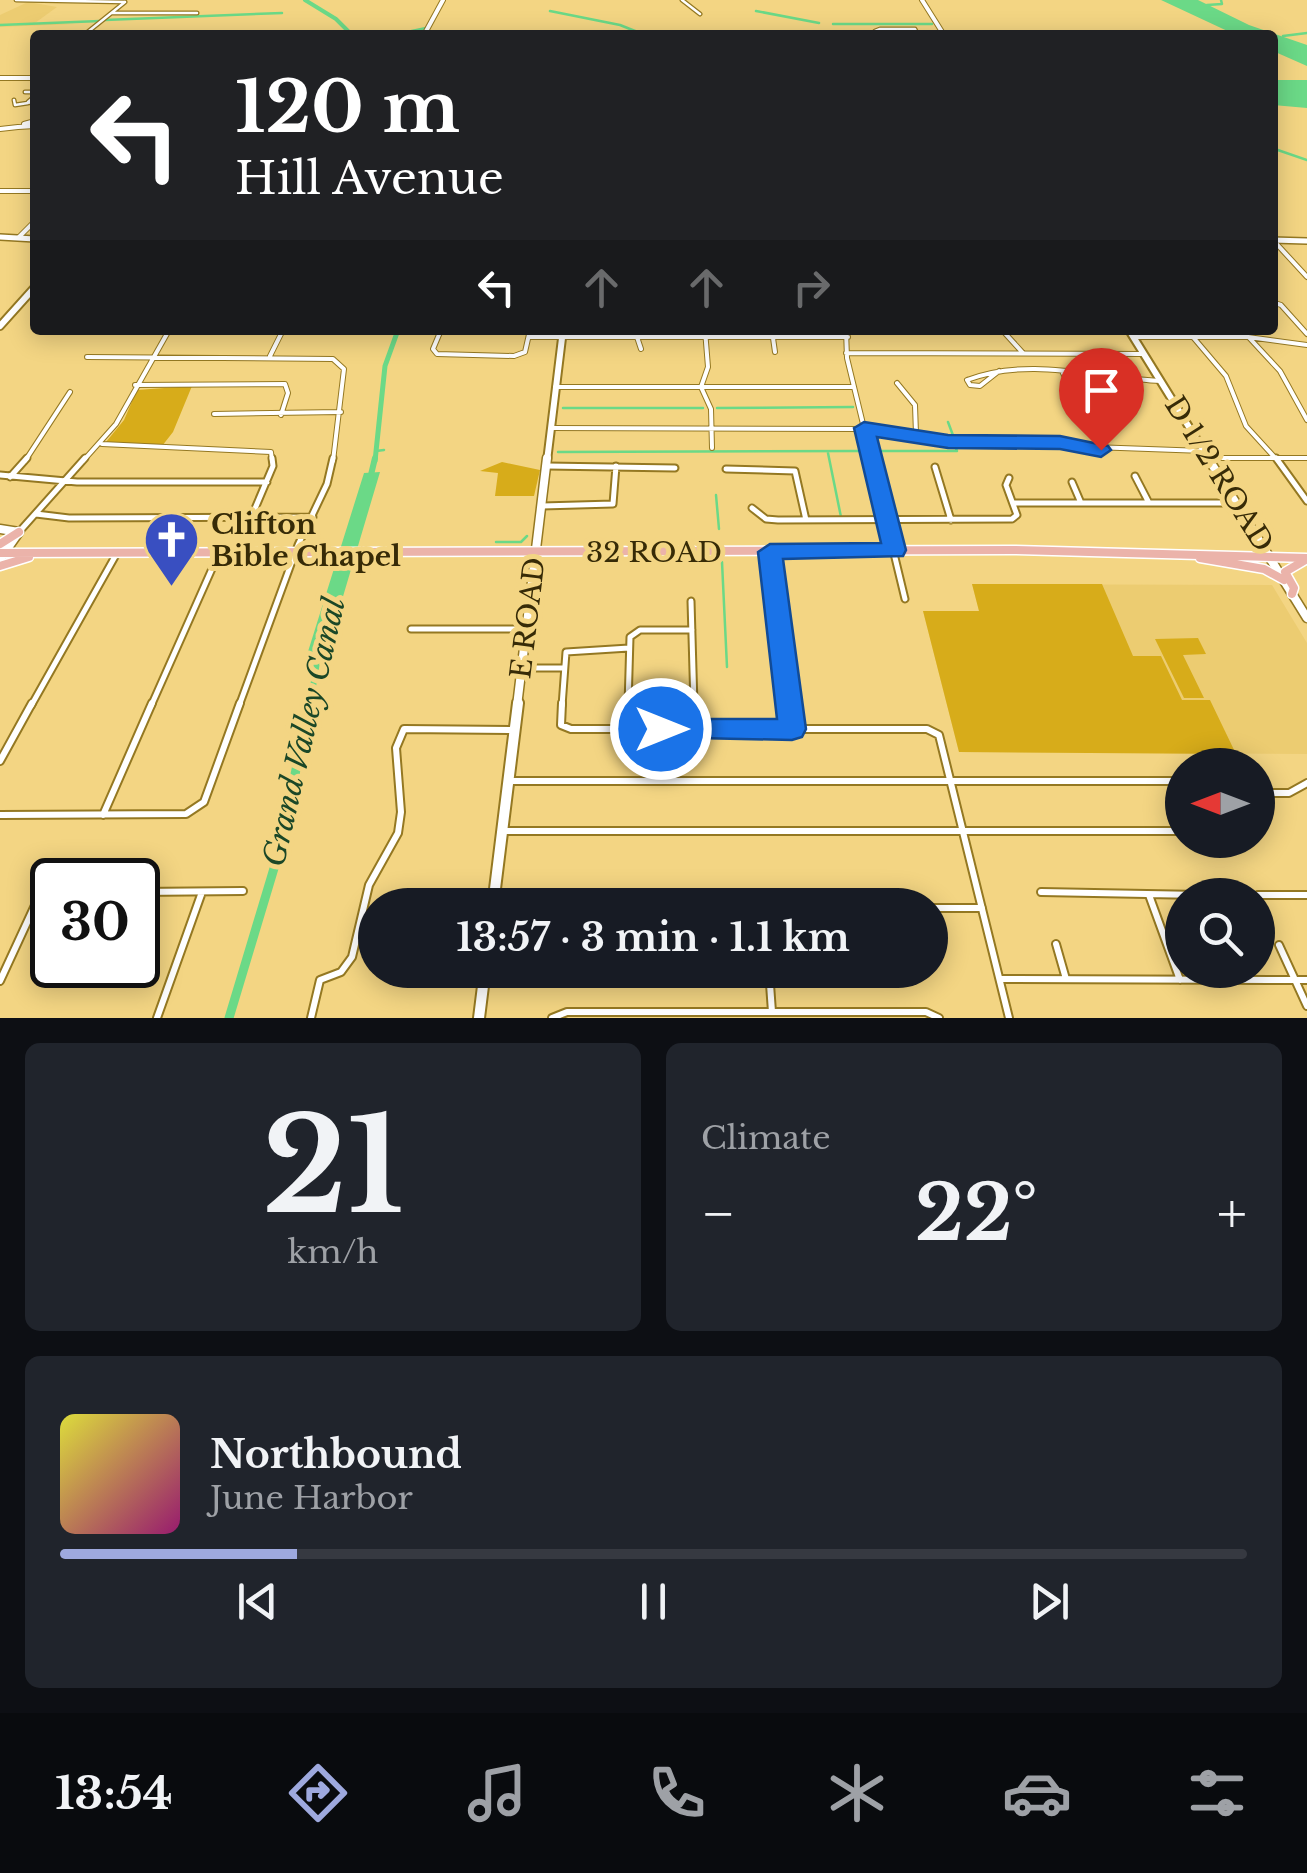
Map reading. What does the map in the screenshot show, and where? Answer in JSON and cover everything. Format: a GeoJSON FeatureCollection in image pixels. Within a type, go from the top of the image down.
{"type":"FeatureCollection","features":[{"type":"Feature","properties":{"kind":"main road"},"geometry":{"type":"LineString","coordinates":[[1,555],[18,532]]}},
{"type":"Feature","properties":{"kind":"main road","name":"32 ROAD"},"geometry":{"type":"LineString","coordinates":[[1,555],[894,550],[1307,558]]}},
{"type":"Feature","properties":{"kind":"main road"},"geometry":{"type":"LineString","coordinates":[[1191,554],[1212,562],[1262,565],[1284,580]]}},
{"type":"Feature","properties":{"kind":"main road"},"geometry":{"type":"LineString","coordinates":[[1292,594],[1285,572],[1307,558]]}},
{"type":"Feature","properties":{"kind":"street"},"geometry":{"type":"LineString","coordinates":[[16,0],[125,1]]}},
{"type":"Feature","properties":{"kind":"street"},"geometry":{"type":"LineString","coordinates":[[427,30],[443,0]]}},
{"type":"Feature","properties":{"kind":"street"},"geometry":{"type":"LineString","coordinates":[[682,0],[700,14]]}},
{"type":"Feature","properties":{"kind":"street"},"geometry":{"type":"LineString","coordinates":[[922,0],[941,30]]}},
{"type":"Feature","properties":{"kind":"street"},"geometry":{"type":"LineString","coordinates":[[91,30],[125,1]]}},
{"type":"Feature","properties":{"kind":"street"},"geometry":{"type":"LineString","coordinates":[[113,13],[197,13]]}},
{"type":"Feature","properties":{"kind":"street"},"geometry":{"type":"LineString","coordinates":[[878,30],[916,30]]}},
{"type":"Feature","properties":{"kind":"street"},"geometry":{"type":"LineString","coordinates":[[0,78],[30,77]]}},
{"type":"Feature","properties":{"kind":"street"},"geometry":{"type":"LineString","coordinates":[[25,92],[30,93]]}},
{"type":"Feature","properties":{"kind":"street"},"geometry":{"type":"LineString","coordinates":[[8,106],[30,100]]}},
{"type":"Feature","properties":{"kind":"street"},"geometry":{"type":"LineString","coordinates":[[24,124],[30,124]]}},
{"type":"Feature","properties":{"kind":"street"},"geometry":{"type":"LineString","coordinates":[[0,129],[30,125]]}},
{"type":"Feature","properties":{"kind":"street"},"geometry":{"type":"LineString","coordinates":[[0,191],[30,191]]}},
{"type":"Feature","properties":{"kind":"street"},"geometry":{"type":"LineString","coordinates":[[0,198],[8,191]]}},
{"type":"Feature","properties":{"kind":"street"},"geometry":{"type":"LineString","coordinates":[[19,237],[30,225]]}},
{"type":"Feature","properties":{"kind":"street"},"geometry":{"type":"LineString","coordinates":[[0,237],[30,238]]}},
{"type":"Feature","properties":{"kind":"street"},"geometry":{"type":"LineString","coordinates":[[1278,240],[1307,241]]}},
{"type":"Feature","properties":{"kind":"street"},"geometry":{"type":"LineString","coordinates":[[1278,246],[1307,278]]}},
{"type":"Feature","properties":{"kind":"street"},"geometry":{"type":"LineString","coordinates":[[0,326],[30,293]]}},
{"type":"Feature","properties":{"kind":"street"},"geometry":{"type":"LineString","coordinates":[[1278,304],[1307,334]]}},
{"type":"Feature","properties":{"kind":"street"},"geometry":{"type":"LineString","coordinates":[[0,529],[18,532],[68,482],[126,409],[134,386],[167,335]]}},
{"type":"Feature","properties":{"kind":"street"},"geometry":{"type":"LineString","coordinates":[[270,356],[280,335]]}},
{"type":"Feature","properties":{"kind":"street"},"geometry":{"type":"LineString","coordinates":[[439,335],[434,352],[473,355],[522,354],[530,335]]}},
{"type":"Feature","properties":{"kind":"street","name":"E ROAD"},"geometry":{"type":"LineString","coordinates":[[495,888],[563,335]]}},
{"type":"Feature","properties":{"kind":"street"},"geometry":{"type":"LineString","coordinates":[[588,335],[682,335]]}},
{"type":"Feature","properties":{"kind":"street"},"geometry":{"type":"LineString","coordinates":[[705,335],[708,366],[702,387],[711,409],[712,448]]}},
{"type":"Feature","properties":{"kind":"street"},"geometry":{"type":"LineString","coordinates":[[722,335],[848,337],[846,353],[904,599]]}},
{"type":"Feature","properties":{"kind":"street"},"geometry":{"type":"LineString","coordinates":[[1007,335],[1023,353]]}},
{"type":"Feature","properties":{"kind":"street","name":"D 1/2 ROAD"},"geometry":{"type":"LineString","coordinates":[[1132,335],[1307,618]]}},
{"type":"Feature","properties":{"kind":"street"},"geometry":{"type":"LineString","coordinates":[[1151,335],[1248,338],[1307,345]]}},
{"type":"Feature","properties":{"kind":"street"},"geometry":{"type":"LineString","coordinates":[[1246,335],[1280,370],[1307,420]]}},
{"type":"Feature","properties":{"kind":"street"},"geometry":{"type":"LineString","coordinates":[[637,337],[642,350]]}},
{"type":"Feature","properties":{"kind":"street"},"geometry":{"type":"LineString","coordinates":[[1192,337],[1226,376],[1246,426],[1277,458],[1307,501]]}},
{"type":"Feature","properties":{"kind":"street"},"geometry":{"type":"LineString","coordinates":[[773,338],[776,352]]}},
{"type":"Feature","properties":{"kind":"street"},"geometry":{"type":"LineString","coordinates":[[846,353],[1144,354]]}},
{"type":"Feature","properties":{"kind":"street"},"geometry":{"type":"LineString","coordinates":[[470,366],[473,355]]}},
{"type":"Feature","properties":{"kind":"street"},"geometry":{"type":"LineString","coordinates":[[0,815],[186,814],[204,802],[294,554],[327,484],[341,412],[344,369],[338,362],[324,358],[87,357]]}},
{"type":"Feature","properties":{"kind":"street"},"geometry":{"type":"LineString","coordinates":[[1000,371],[980,386],[968,383],[982,372],[1000,371],[1062,371],[1116,379],[1160,380]]}},
{"type":"Feature","properties":{"kind":"street"},"geometry":{"type":"LineString","coordinates":[[1062,371],[1072,390]]}},
{"type":"Feature","properties":{"kind":"street"},"geometry":{"type":"LineString","coordinates":[[1116,379],[1123,392]]}},
{"type":"Feature","properties":{"kind":"street"},"geometry":{"type":"LineString","coordinates":[[897,383],[910,392],[918,421],[916,434]]}},
{"type":"Feature","properties":{"kind":"street"},"geometry":{"type":"LineString","coordinates":[[134,386],[289,386],[282,414]]}},
{"type":"Feature","properties":{"kind":"street"},"geometry":{"type":"LineString","coordinates":[[555,387],[854,387]]}},
{"type":"Feature","properties":{"kind":"street"},"geometry":{"type":"LineString","coordinates":[[10,477],[70,392]]}},
{"type":"Feature","properties":{"kind":"street"},"geometry":{"type":"LineString","coordinates":[[214,414],[341,412]]}},
{"type":"Feature","properties":{"kind":"street"},"geometry":{"type":"LineString","coordinates":[[551,428],[864,428],[948,441],[1060,442],[1094,450],[1307,458]]}},
{"type":"Feature","properties":{"kind":"street"},"geometry":{"type":"LineString","coordinates":[[100,444],[261,450],[274,454],[252,518]]}},
{"type":"Feature","properties":{"kind":"street"},"geometry":{"type":"LineString","coordinates":[[546,466],[674,468]]}},
{"type":"Feature","properties":{"kind":"street"},"geometry":{"type":"LineString","coordinates":[[542,506],[613,504],[616,466]]}},
{"type":"Feature","properties":{"kind":"street"},"geometry":{"type":"LineString","coordinates":[[935,466],[952,520]]}},
{"type":"Feature","properties":{"kind":"street"},"geometry":{"type":"LineString","coordinates":[[726,468],[795,471],[806,520]]}},
{"type":"Feature","properties":{"kind":"street"},"geometry":{"type":"LineString","coordinates":[[0,475],[68,482],[267,482]]}},
{"type":"Feature","properties":{"kind":"street"},"geometry":{"type":"LineString","coordinates":[[1135,476],[1150,502]]}},
{"type":"Feature","properties":{"kind":"street"},"geometry":{"type":"LineString","coordinates":[[752,508],[769,520],[1012,520],[1017,515],[1006,485],[1009,478]]}},
{"type":"Feature","properties":{"kind":"street"},"geometry":{"type":"LineString","coordinates":[[1072,482],[1082,502]]}},
{"type":"Feature","properties":{"kind":"street"},"geometry":{"type":"LineString","coordinates":[[1013,502],[1238,502]]}},
{"type":"Feature","properties":{"kind":"street"},"geometry":{"type":"LineString","coordinates":[[36,514],[313,517]]}},
{"type":"Feature","properties":{"kind":"street"},"geometry":{"type":"LineString","coordinates":[[770,552],[792,729]]}},
{"type":"Feature","properties":{"kind":"street"},"geometry":{"type":"LineString","coordinates":[[0,761],[117,554]]}},
{"type":"Feature","properties":{"kind":"street"},"geometry":{"type":"LineString","coordinates":[[103,815],[219,554]]}},
{"type":"Feature","properties":{"kind":"street"},"geometry":{"type":"LineString","coordinates":[[691,601],[696,729]]}},
{"type":"Feature","properties":{"kind":"street"},"geometry":{"type":"LineString","coordinates":[[411,629],[527,629]]}},
{"type":"Feature","properties":{"kind":"street"},"geometry":{"type":"LineString","coordinates":[[627,730],[629,648],[633,633],[692,630]]}},
{"type":"Feature","properties":{"kind":"street"},"geometry":{"type":"LineString","coordinates":[[629,648],[568,650],[562,668],[558,722],[562,726],[627,730],[927,729],[939,735],[1009,1018]]}},
{"type":"Feature","properties":{"kind":"street"},"geometry":{"type":"LineString","coordinates":[[522,668],[562,668]]}},
{"type":"Feature","properties":{"kind":"street"},"geometry":{"type":"LineString","coordinates":[[369,888],[400,829],[400,775],[394,745],[404,728],[514,730]]}},
{"type":"Feature","properties":{"kind":"street"},"geometry":{"type":"LineString","coordinates":[[508,780],[1165,780]]}},
{"type":"Feature","properties":{"kind":"street"},"geometry":{"type":"LineString","coordinates":[[1275,792],[1288,792],[1307,783]]}},
{"type":"Feature","properties":{"kind":"street"},"geometry":{"type":"LineString","coordinates":[[502,830],[1165,830]]}},
{"type":"Feature","properties":{"kind":"street"},"geometry":{"type":"LineString","coordinates":[[160,892],[242,892]]}},
{"type":"Feature","properties":{"kind":"street"},"geometry":{"type":"LineString","coordinates":[[158,1018],[202,892]]}},
{"type":"Feature","properties":{"kind":"street"},"geometry":{"type":"LineString","coordinates":[[1042,892],[1165,895]]}},
{"type":"Feature","properties":{"kind":"street"},"geometry":{"type":"LineString","coordinates":[[1149,895],[1165,939]]}},
{"type":"Feature","properties":{"kind":"street"},"geometry":{"type":"LineString","coordinates":[[1275,895],[1307,895]]}},
{"type":"Feature","properties":{"kind":"street"},"geometry":{"type":"LineString","coordinates":[[948,908],[982,908]]}},
{"type":"Feature","properties":{"kind":"street"},"geometry":{"type":"LineString","coordinates":[[0,981],[30,916]]}},
{"type":"Feature","properties":{"kind":"street"},"geometry":{"type":"LineString","coordinates":[[311,1018],[320,980],[346,968],[358,935]]}},
{"type":"Feature","properties":{"kind":"street"},"geometry":{"type":"LineString","coordinates":[[1056,944],[1066,979]]}},
{"type":"Feature","properties":{"kind":"street"},"geometry":{"type":"LineString","coordinates":[[1278,945],[1307,1006]]}},
{"type":"Feature","properties":{"kind":"street"},"geometry":{"type":"LineString","coordinates":[[1000,979],[1165,980]]}},
{"type":"Feature","properties":{"kind":"street"},"geometry":{"type":"LineString","coordinates":[[1275,980],[1307,980]]}},
{"type":"Feature","properties":{"kind":"street"},"geometry":{"type":"LineString","coordinates":[[479,1018],[483,988]]}},
{"type":"Feature","properties":{"kind":"street"},"geometry":{"type":"LineString","coordinates":[[770,988],[772,1012]]}},
{"type":"Feature","properties":{"kind":"street"},"geometry":{"type":"LineString","coordinates":[[552,1018],[568,1012],[926,1012],[939,1018]]}},
{"type":"Feature","properties":{"kind":"shaded area"},"geometry":{"type":"Polygon","coordinates":[[[1161,0],[1198,0],[1264,30],[1225,30],[1161,0]]]}},
{"type":"Feature","properties":{"kind":"shaded area"},"geometry":{"type":"Polygon","coordinates":[[[28,2],[57,7],[35,23],[74,24],[0,27],[0,15],[28,2]]]}},
{"type":"Feature","properties":{"kind":"shaded area"},"geometry":{"type":"Polygon","coordinates":[[[1278,35],[1307,45],[1307,66],[1278,53],[1278,35]]]}},
{"type":"Feature","properties":{"kind":"shaded area"},"geometry":{"type":"Polygon","coordinates":[[[1278,80],[1307,80],[1307,108],[1278,105],[1278,80]]]}},
{"type":"Feature","properties":{"kind":"shaded area"},"geometry":{"type":"Polygon","coordinates":[[[192,386],[173,432],[162,446],[106,442],[124,420],[137,390],[192,386]]]}},
{"type":"Feature","properties":{"kind":"shaded area"},"geometry":{"type":"Polygon","coordinates":[[[502,462],[540,470],[534,496],[495,496],[498,473],[480,471],[502,462]]]}},
{"type":"Feature","properties":{"kind":"shaded area"},"geometry":{"type":"Polygon","coordinates":[[[380,472],[325,657],[306,658],[364,473],[380,472]]]}},
{"type":"Feature","properties":{"kind":"shaded area"},"geometry":{"type":"Polygon","coordinates":[[[972,584],[1272,585],[1307,643],[1307,754],[1275,754],[1275,748],[1165,748],[1165,753],[959,752],[923,611],[979,611],[972,584]]]}},
{"type":"Feature","properties":{"kind":"shaded area"},"geometry":{"type":"Polygon","coordinates":[[[972,584],[1102,584],[1133,656],[1161,656],[1182,700],[1210,700],[1233,748],[1165,748],[1165,753],[959,752],[923,611],[979,611],[972,584]]]}},
{"type":"Feature","properties":{"kind":"shaded area"},"geometry":{"type":"Polygon","coordinates":[[[1198,638],[1206,654],[1183,655],[1204,698],[1184,698],[1155,639],[1198,638]]]}},
{"type":"Feature","properties":{"kind":"waterway","name":"Grand Valley Canal"},"geometry":{"type":"LineString","coordinates":[[305,0],[347,30]]}},
{"type":"Feature","properties":{"kind":"waterway"},"geometry":{"type":"LineString","coordinates":[[1207,5],[1222,4],[1221,0]]}},
{"type":"Feature","properties":{"kind":"waterway"},"geometry":{"type":"LineString","coordinates":[[550,11],[632,30]]}},
{"type":"Feature","properties":{"kind":"waterway"},"geometry":{"type":"LineString","coordinates":[[756,11],[819,23]]}},
{"type":"Feature","properties":{"kind":"waterway"},"geometry":{"type":"LineString","coordinates":[[105,20],[282,13]]}},
{"type":"Feature","properties":{"kind":"waterway"},"geometry":{"type":"LineString","coordinates":[[0,25],[100,21]]}},
{"type":"Feature","properties":{"kind":"waterway"},"geometry":{"type":"LineString","coordinates":[[833,24],[932,24]]}},
{"type":"Feature","properties":{"kind":"waterway"},"geometry":{"type":"LineString","coordinates":[[417,30],[426,28]]}},
{"type":"Feature","properties":{"kind":"waterway"},"geometry":{"type":"LineString","coordinates":[[1283,36],[1307,33]]}},
{"type":"Feature","properties":{"kind":"waterway"},"geometry":{"type":"LineString","coordinates":[[1278,150],[1307,160]]}},
{"type":"Feature","properties":{"kind":"waterway","name":"Grand Valley Canal"},"geometry":{"type":"LineString","coordinates":[[375,461],[385,366],[396,335]]}},
{"type":"Feature","properties":{"kind":"waterway"},"geometry":{"type":"LineString","coordinates":[[717,408],[853,407]]}},
{"type":"Feature","properties":{"kind":"waterway"},"geometry":{"type":"LineString","coordinates":[[563,408],[703,408]]}},
{"type":"Feature","properties":{"kind":"waterway"},"geometry":{"type":"LineString","coordinates":[[948,422],[954,438]]}},
{"type":"Feature","properties":{"kind":"waterway"},"geometry":{"type":"LineString","coordinates":[[877,451],[957,451],[955,446]]}},
{"type":"Feature","properties":{"kind":"waterway","name":"Grand Valley Canal"},"geometry":{"type":"LineString","coordinates":[[376,451],[384,450]]}},
{"type":"Feature","properties":{"kind":"waterway"},"geometry":{"type":"LineString","coordinates":[[558,452],[862,451]]}},
{"type":"Feature","properties":{"kind":"waterway"},"geometry":{"type":"LineString","coordinates":[[828,453],[841,517]]}},
{"type":"Feature","properties":{"kind":"waterway","name":"Grand Valley Canal"},"geometry":{"type":"LineString","coordinates":[[370,479],[375,458]]}},
{"type":"Feature","properties":{"kind":"waterway"},"geometry":{"type":"LineString","coordinates":[[716,495],[719,529]]}},
{"type":"Feature","properties":{"kind":"waterway"},"geometry":{"type":"LineString","coordinates":[[496,542],[521,542],[527,536]]}},
{"type":"Feature","properties":{"kind":"waterway"},"geometry":{"type":"LineString","coordinates":[[722,562],[727,667]]}},
{"type":"Feature","properties":{"kind":"waterway","name":"Grand Valley Canal"},"geometry":{"type":"LineString","coordinates":[[310,706],[319,649]]}},
{"type":"Feature","properties":{"kind":"waterway","name":"Grand Valley Canal"},"geometry":{"type":"LineString","coordinates":[[229,1018],[278,855],[310,703]]}},
{"type":"Feature","properties":{"kind":"place","name":"Clifton Bible Chapel"},"geometry":{"type":"Point","coordinates":[172,589]}},
{"type":"Feature","properties":{"kind":"route"},"geometry":{"type":"LineString","coordinates":[[661,729],[792,729],[770,552],[894,550],[864,428],[948,441],[1060,442],[1101,450]]}}]}
